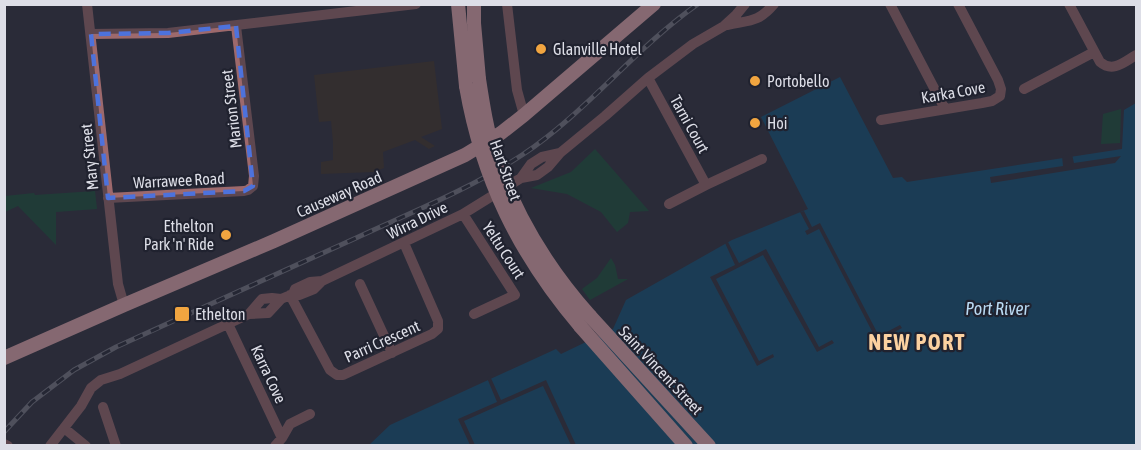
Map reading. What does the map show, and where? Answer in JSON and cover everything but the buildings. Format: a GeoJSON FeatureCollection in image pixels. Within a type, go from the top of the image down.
{"type":"FeatureCollection","features":[{"type":"Feature","properties":{"kind":"main road","name":"Hart Street"},"geometry":{"type":"LineString","coordinates":[[458,4],[473,82],[484,109],[496,157],[514,200],[540,250],[572,296],[585,321]]}},
{"type":"Feature","properties":{"kind":"main road","name":"Hart Street"},"geometry":{"type":"LineString","coordinates":[[473,82],[474,4]]}},
{"type":"Feature","properties":{"kind":"main road","name":"Causeway Road"},"geometry":{"type":"LineString","coordinates":[[4,358],[465,155],[524,116],[654,4]]}},
{"type":"Feature","properties":{"kind":"main road","name":"Saint Vincent Street"},"geometry":{"type":"LineString","coordinates":[[585,321],[686,446]]}},
{"type":"Feature","properties":{"kind":"main road","name":"Saint Vincent Street"},"geometry":{"type":"LineString","coordinates":[[585,321],[709,446]]}},
{"type":"Feature","properties":{"kind":"street","name":"Mary Street"},"geometry":{"type":"LineString","coordinates":[[87,4],[118,284],[124,304]]}},
{"type":"Feature","properties":{"kind":"street"},"geometry":{"type":"LineString","coordinates":[[91,34],[168,33],[416,4]]}},
{"type":"Feature","properties":{"kind":"street"},"geometry":{"type":"LineString","coordinates":[[507,4],[517,90],[524,116]]}},
{"type":"Feature","properties":{"kind":"street","name":"Wirra Drive"},"geometry":{"type":"LineString","coordinates":[[48,444],[64,428],[91,388],[101,380],[120,374],[249,314],[262,299],[288,296],[295,289],[310,282],[322,281],[463,214],[521,177],[537,160],[560,153],[648,78],[693,44],[724,26],[745,4]]}},
{"type":"Feature","properties":{"kind":"street","name":"Wirra Drive"},"geometry":{"type":"LineString","coordinates":[[724,26],[754,21],[766,14],[774,4]]}},
{"type":"Feature","properties":{"kind":"street"},"geometry":{"type":"LineString","coordinates":[[890,4],[945,109]]}},
{"type":"Feature","properties":{"kind":"street","name":"Karka Cove"},"geometry":{"type":"LineString","coordinates":[[881,120],[992,101],[1000,96],[1001,89],[958,4]]}},
{"type":"Feature","properties":{"kind":"street"},"geometry":{"type":"LineString","coordinates":[[1069,4],[1100,63],[1105,67],[1110,68],[1137,55]]}},
{"type":"Feature","properties":{"kind":"street","name":"Marion Street"},"geometry":{"type":"LineString","coordinates":[[236,26],[254,176],[251,188]]}},
{"type":"Feature","properties":{"kind":"street"},"geometry":{"type":"LineString","coordinates":[[1024,89],[1094,52]]}},
{"type":"Feature","properties":{"kind":"street","name":"Tarni Court"},"geometry":{"type":"LineString","coordinates":[[648,78],[706,184]]}},
{"type":"Feature","properties":{"kind":"street"},"geometry":{"type":"LineString","coordinates":[[669,204],[706,184],[762,159]]}},
{"type":"Feature","properties":{"kind":"street","name":"Warrawee Road"},"geometry":{"type":"LineString","coordinates":[[108,198],[244,191],[251,188]]}},
{"type":"Feature","properties":{"kind":"street","name":"Yeltu Court"},"geometry":{"type":"LineString","coordinates":[[463,214],[515,295],[474,314]]}},
{"type":"Feature","properties":{"kind":"street","name":"Parri Crescent"},"geometry":{"type":"LineString","coordinates":[[288,296],[330,369],[337,375],[343,375],[392,353],[438,329],[438,321],[404,243]]}},
{"type":"Feature","properties":{"kind":"street"},"geometry":{"type":"LineString","coordinates":[[360,284],[392,353]]}},
{"type":"Feature","properties":{"kind":"street","name":"Karra Cove"},"geometry":{"type":"LineString","coordinates":[[228,324],[278,442]]}},
{"type":"Feature","properties":{"kind":"street"},"geometry":{"type":"LineString","coordinates":[[103,407],[116,446]]}},
{"type":"Feature","properties":{"kind":"street","name":"Karra Cove"},"geometry":{"type":"LineString","coordinates":[[278,442],[290,424],[310,414]]}},
{"type":"Feature","properties":{"kind":"street"},"geometry":{"type":"LineString","coordinates":[[64,428],[86,446]]}},
{"type":"Feature","properties":{"kind":"highlighted area"},"geometry":{"type":"Polygon","coordinates":[[[236,26],[253,186],[244,191],[108,198],[91,34],[168,33],[236,26]]]}},
{"type":"Feature","properties":{"kind":"shaded area"},"geometry":{"type":"Polygon","coordinates":[[[434,61],[442,129],[421,137],[435,146],[429,149],[415,140],[383,152],[384,168],[374,172],[321,174],[321,162],[333,160],[333,143],[331,121],[319,122],[314,75],[434,61]]]}},
{"type":"Feature","properties":{"kind":"green space"},"geometry":{"type":"Polygon","coordinates":[[[1121,109],[1120,143],[1101,144],[1103,114],[1121,109]]]}},
{"type":"Feature","properties":{"kind":"green space"},"geometry":{"type":"Polygon","coordinates":[[[595,149],[649,211],[630,212],[628,223],[617,232],[601,212],[567,194],[531,188],[571,172],[595,149]]]}},
{"type":"Feature","properties":{"kind":"green space"},"geometry":{"type":"Polygon","coordinates":[[[95,191],[97,209],[56,212],[56,245],[18,206],[5,212],[5,196],[95,191]]]}},
{"type":"Feature","properties":{"kind":"green space"},"geometry":{"type":"Polygon","coordinates":[[[611,258],[618,279],[628,279],[590,300],[582,289],[597,278],[611,258]]]}},
{"type":"Feature","properties":{"kind":"water","name":"Port River"},"geometry":{"type":"Polygon","coordinates":[[[840,77],[893,178],[902,177],[907,182],[1122,149],[1124,110],[1136,103],[1136,445],[368,446],[390,425],[556,349],[561,354],[613,329],[626,300],[732,240],[808,209],[761,117],[840,77]]]}},
{"type":"Feature","properties":{"kind":"pier"},"geometry":{"type":"Polygon","coordinates":[[[1072,154],[1074,163],[1121,156],[1115,163],[991,183],[990,177],[1063,166],[1062,156],[1072,154]]]}},
{"type":"Feature","properties":{"kind":"pier"},"geometry":{"type":"Polygon","coordinates":[[[804,211],[812,227],[820,223],[879,336],[900,325],[902,328],[877,341],[819,229],[807,235],[805,231],[809,229],[800,212],[804,211]]]}},
{"type":"Feature","properties":{"kind":"pier"},"geometry":{"type":"Polygon","coordinates":[[[728,242],[739,263],[766,249],[819,347],[832,340],[834,343],[817,352],[763,255],[716,279],[759,361],[773,354],[774,357],[757,366],[710,277],[735,265],[725,243],[728,242]]]}},
{"type":"Feature","properties":{"kind":"pier"},"geometry":{"type":"Polygon","coordinates":[[[490,376],[501,400],[546,380],[576,445],[571,445],[543,386],[464,421],[475,445],[470,445],[458,419],[497,402],[487,378],[490,376]]]}},
{"type":"Feature","properties":{"kind":"railway"},"geometry":{"type":"LineString","coordinates":[[4,432],[32,402],[74,370],[116,347],[440,200],[522,155],[568,120],[653,41],[698,4]]}},
{"type":"Feature","properties":{"kind":"place","name":"Glanville Hotel"},"geometry":{"type":"Point","coordinates":[541,49]}},
{"type":"Feature","properties":{"kind":"place","name":"Portobello"},"geometry":{"type":"Point","coordinates":[755,81]}},
{"type":"Feature","properties":{"kind":"place","name":"Hoi"},"geometry":{"type":"Point","coordinates":[755,123]}},
{"type":"Feature","properties":{"kind":"place","name":"Ethelton Park 'n' Ride"},"geometry":{"type":"Point","coordinates":[226,235]}},
{"type":"Feature","properties":{"kind":"place","name":"Ethelton"},"geometry":{"type":"Point","coordinates":[182,314]}},
{"type":"Feature","properties":{"kind":"district","name":"NEW PORT"},"geometry":{"type":"Point","coordinates":[917,342]}}]}
